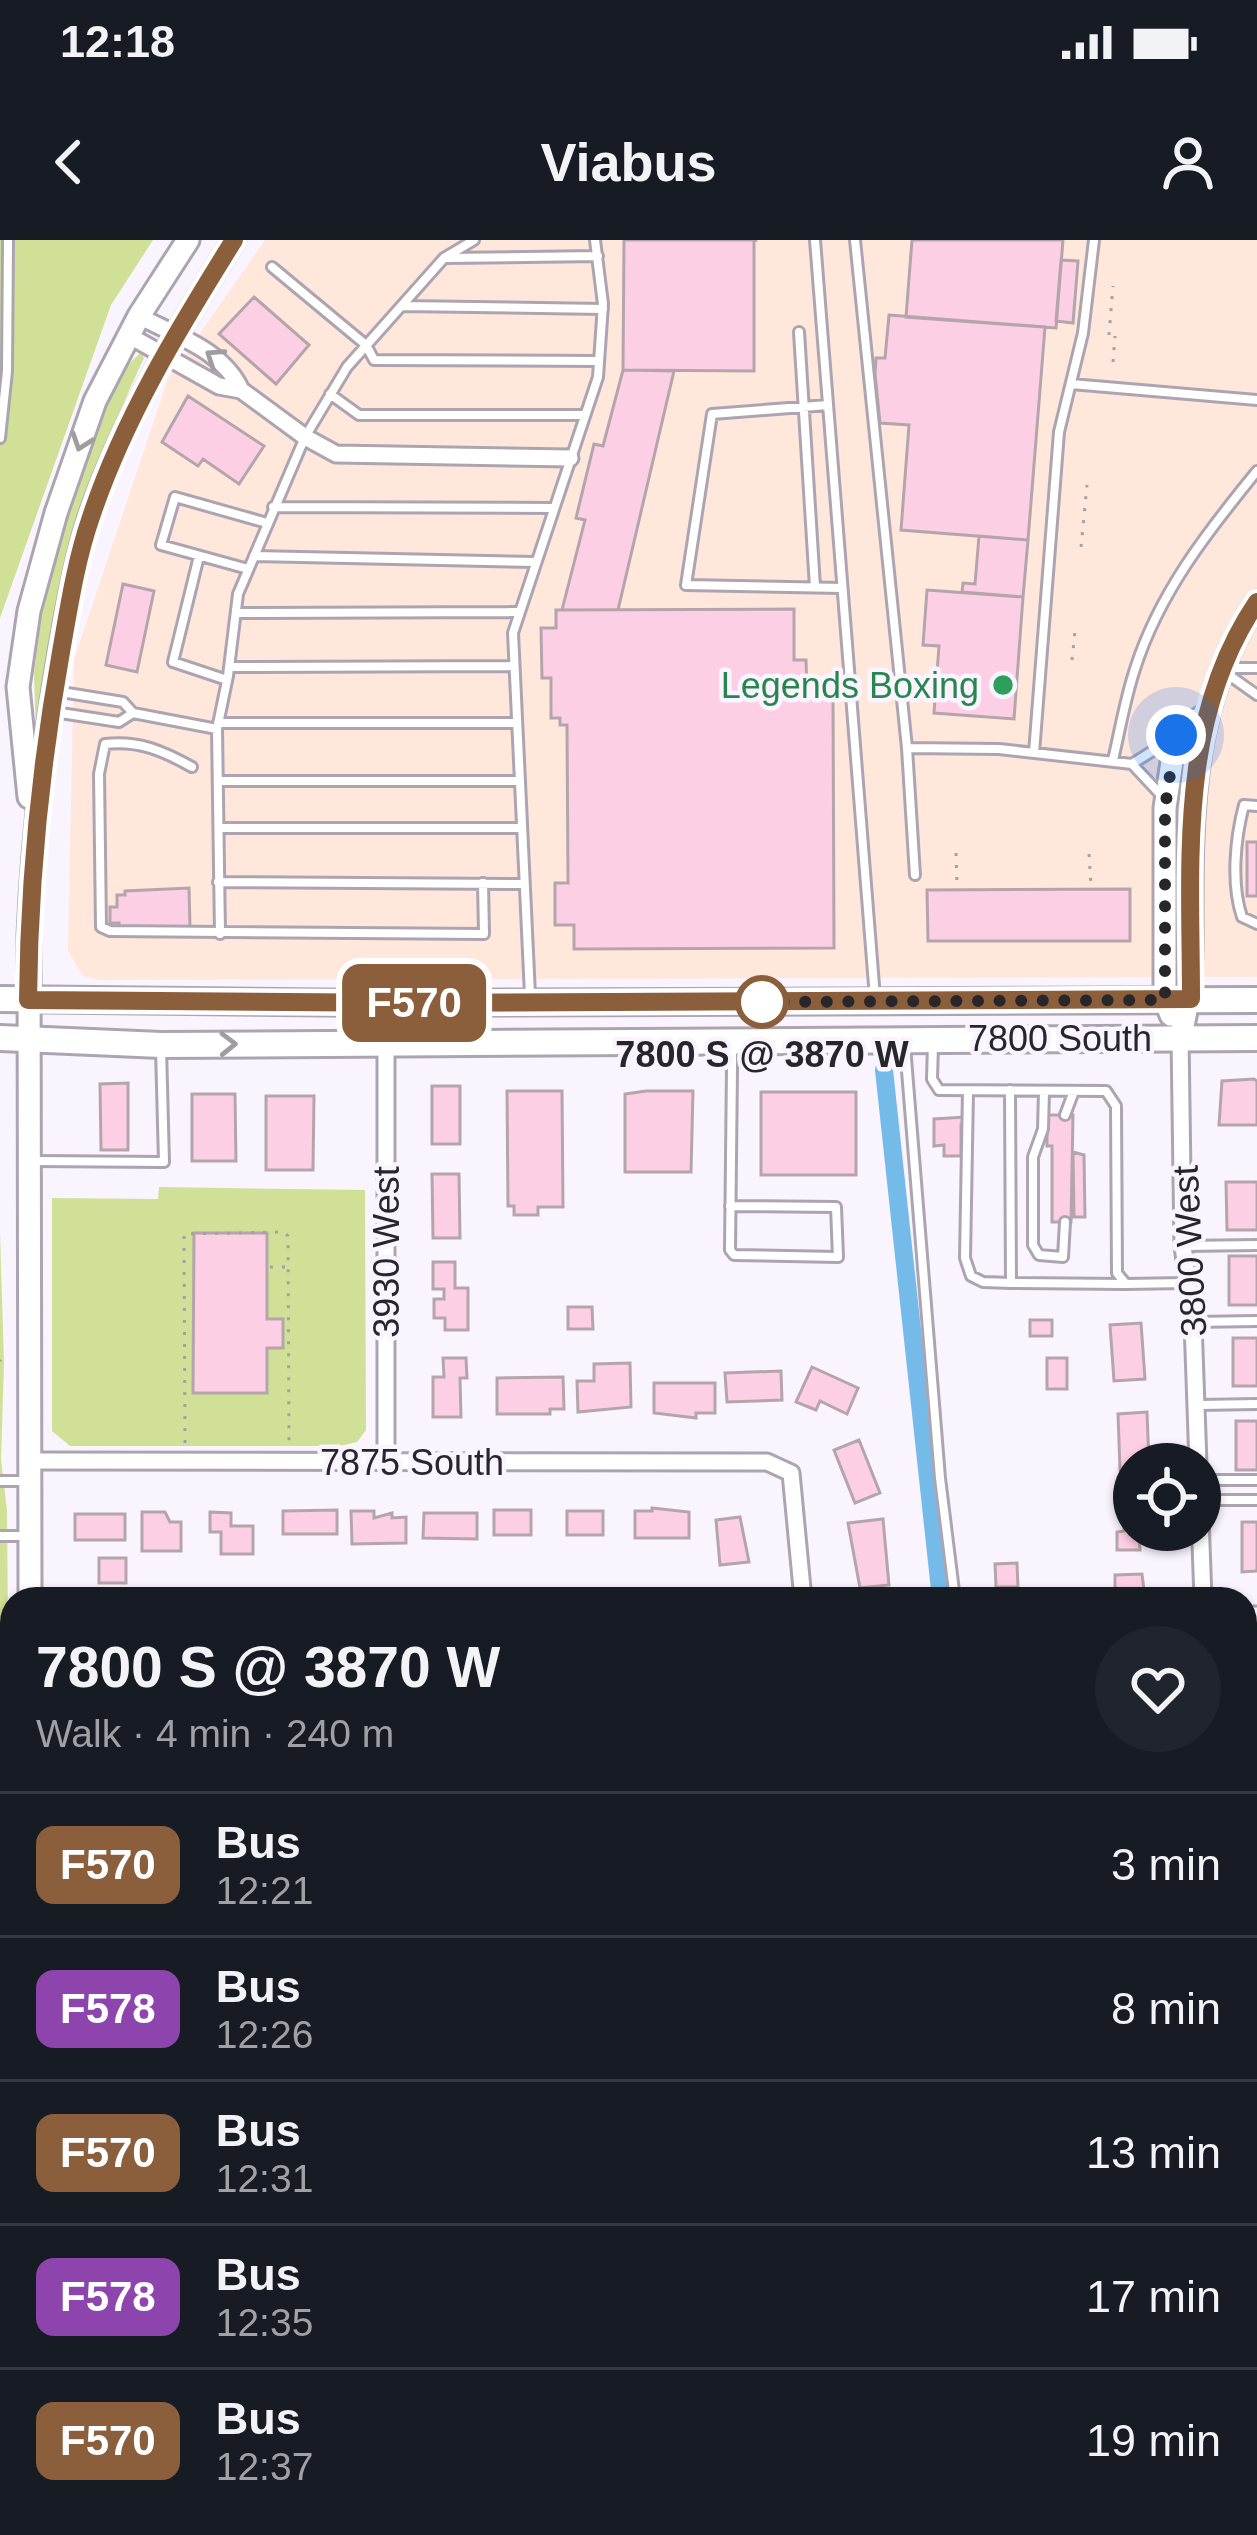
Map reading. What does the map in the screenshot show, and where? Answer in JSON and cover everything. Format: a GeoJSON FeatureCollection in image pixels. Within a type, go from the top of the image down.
{"type":"FeatureCollection","features":[{"type":"Feature","properties":{"kind":"main road"},"geometry":{"type":"LineString","coordinates":[[33,832],[18,687],[29,611],[56,512],[95,401],[134,325],[188,240]]}},
{"type":"Feature","properties":{"kind":"main road"},"geometry":{"type":"LineString","coordinates":[[29,1587],[28,1000],[33,832],[52,702],[89,520],[117,450],[170,345],[234,240]]}},
{"type":"Feature","properties":{"kind":"main road"},"geometry":{"type":"LineString","coordinates":[[1180,1037],[1191,999],[1191,825],[1205,715],[1220,668],[1257,602]]}},
{"type":"Feature","properties":{"kind":"main road"},"geometry":{"type":"LineString","coordinates":[[1180,1037],[1165,1000],[1166,801],[1176,735],[1205,715]]}},
{"type":"Feature","properties":{"kind":"main road","name":"7800 South"},"geometry":{"type":"LineString","coordinates":[[0,999],[1257,1000]]}},
{"type":"Feature","properties":{"kind":"main road"},"geometry":{"type":"LineString","coordinates":[[732,1040],[736,1028],[751,1024],[834,1024],[864,1015],[875,1002]]}},
{"type":"Feature","properties":{"kind":"main road","name":"7800 South"},"geometry":{"type":"LineString","coordinates":[[0,1038],[161,1045],[1257,1038]]}},
{"type":"Feature","properties":{"kind":"street"},"geometry":{"type":"LineString","coordinates":[[134,325],[170,345],[219,386],[241,390],[305,437],[347,456],[570,458]]}},
{"type":"Feature","properties":{"kind":"street","name":"3800 West"},"geometry":{"type":"LineString","coordinates":[[1180,1037],[1183,1246],[1197,1443]]}},
{"type":"Feature","properties":{"kind":"street","name":"3930 West"},"geometry":{"type":"LineString","coordinates":[[386,1042],[386,1462]]}},
{"type":"Feature","properties":{"kind":"street","name":"7875 South"},"geometry":{"type":"LineString","coordinates":[[31,1471],[386,1462],[767,1462],[791,1473],[802,1587]]}},
{"type":"Feature","properties":{"kind":"street"},"geometry":{"type":"LineString","coordinates":[[1201,1551],[1203,1587]]}},
{"type":"Feature","properties":{"kind":"lane"},"geometry":{"type":"LineString","coordinates":[[0,438],[7,371],[8,240]]}},
{"type":"Feature","properties":{"kind":"lane"},"geometry":{"type":"LineString","coordinates":[[220,934],[218,726],[248,569],[305,437],[330,394],[366,345],[444,257],[474,240]]}},
{"type":"Feature","properties":{"kind":"lane"},"geometry":{"type":"LineString","coordinates":[[530,1003],[513,633],[598,377],[603,309],[595,240]]}},
{"type":"Feature","properties":{"kind":"lane"},"geometry":{"type":"LineString","coordinates":[[814,240],[875,1002]]}},
{"type":"Feature","properties":{"kind":"lane"},"geometry":{"type":"LineString","coordinates":[[855,240],[907,748],[915,875]]}},
{"type":"Feature","properties":{"kind":"lane"},"geometry":{"type":"LineString","coordinates":[[1034,753],[1059,432],[1086,319],[1094,240]]}},
{"type":"Feature","properties":{"kind":"lane"},"geometry":{"type":"LineString","coordinates":[[444,257],[598,256]]}},
{"type":"Feature","properties":{"kind":"lane"},"geometry":{"type":"LineString","coordinates":[[272,267],[366,345],[374,360],[600,361]]}},
{"type":"Feature","properties":{"kind":"lane"},"geometry":{"type":"LineString","coordinates":[[401,306],[603,309]]}},
{"type":"Feature","properties":{"kind":"lane"},"geometry":{"type":"LineString","coordinates":[[799,332],[815,587]]}},
{"type":"Feature","properties":{"kind":"lane"},"geometry":{"type":"LineString","coordinates":[[1071,384],[1257,400]]}},
{"type":"Feature","properties":{"kind":"lane"},"geometry":{"type":"LineString","coordinates":[[330,394],[359,415],[585,415]]}},
{"type":"Feature","properties":{"kind":"lane"},"geometry":{"type":"LineString","coordinates":[[827,405],[712,414],[686,585],[842,588]]}},
{"type":"Feature","properties":{"kind":"lane"},"geometry":{"type":"LineString","coordinates":[[1113,760],[1136,665],[1163,604],[1190,556],[1257,471]]}},
{"type":"Feature","properties":{"kind":"lane"},"geometry":{"type":"LineString","coordinates":[[248,569],[161,545],[175,496],[267,523]]}},
{"type":"Feature","properties":{"kind":"lane"},"geometry":{"type":"LineString","coordinates":[[273,507],[553,508]]}},
{"type":"Feature","properties":{"kind":"lane"},"geometry":{"type":"LineString","coordinates":[[199,556],[173,662],[227,680]]}},
{"type":"Feature","properties":{"kind":"lane"},"geometry":{"type":"LineString","coordinates":[[254,556],[536,562]]}},
{"type":"Feature","properties":{"kind":"lane"},"geometry":{"type":"LineString","coordinates":[[236,614],[520,612]]}},
{"type":"Feature","properties":{"kind":"lane"},"geometry":{"type":"LineString","coordinates":[[230,667],[514,666]]}},
{"type":"Feature","properties":{"kind":"lane"},"geometry":{"type":"LineString","coordinates":[[1220,668],[1257,668]]}},
{"type":"Feature","properties":{"kind":"lane"},"geometry":{"type":"LineString","coordinates":[[1220,668],[1257,695]]}},
{"type":"Feature","properties":{"kind":"lane"},"geometry":{"type":"LineString","coordinates":[[52,702],[119,722],[133,713]]}},
{"type":"Feature","properties":{"kind":"lane"},"geometry":{"type":"LineString","coordinates":[[52,702],[123,702],[133,713],[218,726],[517,723]]}},
{"type":"Feature","properties":{"kind":"lane"},"geometry":{"type":"LineString","coordinates":[[1132,764],[1176,735]]}},
{"type":"Feature","properties":{"kind":"lane"},"geometry":{"type":"LineString","coordinates":[[192,767],[157,748],[126,741],[105,744],[99,774],[101,927],[220,934],[484,934],[483,884]]}},
{"type":"Feature","properties":{"kind":"lane"},"geometry":{"type":"LineString","coordinates":[[907,748],[948,746],[1113,760],[1132,764],[1166,801]]}},
{"type":"Feature","properties":{"kind":"lane"},"geometry":{"type":"LineString","coordinates":[[218,781],[520,781]]}},
{"type":"Feature","properties":{"kind":"lane"},"geometry":{"type":"LineString","coordinates":[[1257,806],[1244,806],[1237,844],[1238,906],[1242,917],[1257,924]]}},
{"type":"Feature","properties":{"kind":"lane"},"geometry":{"type":"LineString","coordinates":[[219,828],[522,828]]}},
{"type":"Feature","properties":{"kind":"lane"},"geometry":{"type":"LineString","coordinates":[[218,881],[524,884]]}},
{"type":"Feature","properties":{"kind":"lane"},"geometry":{"type":"LineString","coordinates":[[904,1038],[938,1455],[954,1587]]}},
{"type":"Feature","properties":{"kind":"lane"},"geometry":{"type":"LineString","coordinates":[[933,1038],[932,1079],[939,1090],[1106,1091],[1116,1106],[1118,1273],[1126,1284]]}},
{"type":"Feature","properties":{"kind":"lane"},"geometry":{"type":"LineString","coordinates":[[730,1206],[836,1208],[838,1257],[734,1255],[730,1250],[730,1206],[732,1040]]}},
{"type":"Feature","properties":{"kind":"lane"},"geometry":{"type":"LineString","coordinates":[[27,1161],[164,1162],[161,1045]]}},
{"type":"Feature","properties":{"kind":"lane"},"geometry":{"type":"LineString","coordinates":[[1010,1090],[1011,1283]]}},
{"type":"Feature","properties":{"kind":"lane"},"geometry":{"type":"LineString","coordinates":[[968,1091],[965,1258],[971,1276],[983,1282],[1011,1283],[1185,1283]]}},
{"type":"Feature","properties":{"kind":"lane"},"geometry":{"type":"LineString","coordinates":[[1043,1091],[1042,1129],[1033,1157],[1033,1245],[1039,1255],[1063,1257],[1065,1222]]}},
{"type":"Feature","properties":{"kind":"lane"},"geometry":{"type":"LineString","coordinates":[[1065,1115],[1074,1091]]}},
{"type":"Feature","properties":{"kind":"lane"},"geometry":{"type":"LineString","coordinates":[[1183,1246],[1257,1245]]}},
{"type":"Feature","properties":{"kind":"lane"},"geometry":{"type":"LineString","coordinates":[[1192,1322],[1257,1321]]}},
{"type":"Feature","properties":{"kind":"lane"},"geometry":{"type":"LineString","coordinates":[[1196,1405],[1257,1404]]}},
{"type":"Feature","properties":{"kind":"lane"},"geometry":{"type":"LineString","coordinates":[[0,1481],[31,1471]]}},
{"type":"Feature","properties":{"kind":"lane"},"geometry":{"type":"LineString","coordinates":[[1221,1480],[1257,1480]]}},
{"type":"Feature","properties":{"kind":"lane"},"geometry":{"type":"LineString","coordinates":[[1221,1500],[1257,1500]]}},
{"type":"Feature","properties":{"kind":"lane"},"geometry":{"type":"LineString","coordinates":[[0,1536],[30,1535]]}},
{"type":"Feature","properties":{"kind":"path"},"geometry":{"type":"LineString","coordinates":[[1113,286],[1113,362]]}},
{"type":"Feature","properties":{"kind":"path"},"geometry":{"type":"LineString","coordinates":[[1081,547],[1087,485]]}},
{"type":"Feature","properties":{"kind":"path"},"geometry":{"type":"LineString","coordinates":[[1072,660],[1075,631]]}},
{"type":"Feature","properties":{"kind":"path"},"geometry":{"type":"LineString","coordinates":[[956,853],[957,885]]}},
{"type":"Feature","properties":{"kind":"path"},"geometry":{"type":"LineString","coordinates":[[1089,854],[1091,885]]}},
{"type":"Feature","properties":{"kind":"path"},"geometry":{"type":"LineString","coordinates":[[185,1445],[184,1234],[284,1232],[289,1267],[289,1445]]}},
{"type":"Feature","properties":{"kind":"path"},"geometry":{"type":"LineString","coordinates":[[270,1267],[289,1267]]}},
{"type":"Feature","properties":{"kind":"shaded area"},"geometry":{"type":"Polygon","coordinates":[[[265,240],[1257,240],[1257,977],[98,980],[82,975],[68,951],[74,660],[168,379],[265,240]]]}},
{"type":"Feature","properties":{"kind":"green space"},"geometry":{"type":"Polygon","coordinates":[[[0,240],[153,240],[111,305],[0,618],[0,240]]]}},
{"type":"Feature","properties":{"kind":"green space"},"geometry":{"type":"Polygon","coordinates":[[[141,352],[144,358],[105,450],[76,544],[54,641],[39,740],[34,673],[43,602],[60,531],[106,404],[121,372],[141,352]]]}},
{"type":"Feature","properties":{"kind":"green space"},"geometry":{"type":"Polygon","coordinates":[[[159,1187],[365,1190],[366,1430],[357,1442],[340,1446],[70,1446],[52,1431],[52,1198],[158,1199],[159,1187]]]}},
{"type":"Feature","properties":{"kind":"green space"},"geometry":{"type":"Polygon","coordinates":[[[0,1232],[1,1460],[8,1587],[0,1587],[0,1232]]]}},
{"type":"Feature","properties":{"kind":"building"},"geometry":{"type":"Polygon","coordinates":[[[624,240],[757,240],[754,371],[623,370],[624,240]]]}},
{"type":"Feature","properties":{"kind":"building"},"geometry":{"type":"Polygon","coordinates":[[[912,240],[1063,240],[1056,328],[906,317],[912,240]]]}},
{"type":"Feature","properties":{"kind":"building"},"geometry":{"type":"Polygon","coordinates":[[[1061,260],[1078,261],[1073,323],[1056,321],[1061,260]]]}},
{"type":"Feature","properties":{"kind":"building"},"geometry":{"type":"Polygon","coordinates":[[[254,297],[309,345],[276,384],[219,334],[254,297]]]}},
{"type":"Feature","properties":{"kind":"building"},"geometry":{"type":"Polygon","coordinates":[[[889,315],[1045,327],[1028,540],[901,530],[909,425],[880,423],[875,374],[876,358],[885,358],[889,315]]]}},
{"type":"Feature","properties":{"kind":"building"},"geometry":{"type":"Polygon","coordinates":[[[623,370],[674,371],[618,610],[562,610],[585,520],[576,518],[594,444],[603,446],[623,370]]]}},
{"type":"Feature","properties":{"kind":"building"},"geometry":{"type":"Polygon","coordinates":[[[188,396],[264,446],[239,484],[203,459],[198,466],[162,442],[188,396]]]}},
{"type":"Feature","properties":{"kind":"building"},"geometry":{"type":"Polygon","coordinates":[[[979,536],[1028,540],[1023,597],[962,592],[963,583],[975,584],[979,536]]]}},
{"type":"Feature","properties":{"kind":"building"},"geometry":{"type":"Polygon","coordinates":[[[123,584],[154,591],[137,672],[106,665],[123,584]]]}},
{"type":"Feature","properties":{"kind":"building"},"geometry":{"type":"Polygon","coordinates":[[[927,590],[1023,597],[1014,719],[934,713],[939,646],[923,645],[927,590]]]}},
{"type":"Feature","properties":{"kind":"building"},"geometry":{"type":"Polygon","coordinates":[[[794,609],[794,660],[806,660],[807,693],[833,693],[834,948],[574,949],[574,925],[555,925],[555,883],[568,883],[567,725],[560,725],[560,718],[551,718],[551,678],[542,678],[541,628],[556,628],[556,610],[794,609]]]}},
{"type":"Feature","properties":{"kind":"building"},"geometry":{"type":"Polygon","coordinates":[[[1247,842],[1257,842],[1257,896],[1247,896],[1247,842]]]}},
{"type":"Feature","properties":{"kind":"building"},"geometry":{"type":"Polygon","coordinates":[[[189,888],[190,927],[119,928],[119,923],[110,923],[110,907],[117,907],[117,895],[125,891],[189,888]]]}},
{"type":"Feature","properties":{"kind":"building"},"geometry":{"type":"Polygon","coordinates":[[[1130,889],[1130,941],[928,941],[927,890],[1130,889]]]}},
{"type":"Feature","properties":{"kind":"building"},"geometry":{"type":"Polygon","coordinates":[[[1254,1079],[1257,1125],[1219,1125],[1222,1081],[1254,1079]]]}},
{"type":"Feature","properties":{"kind":"building"},"geometry":{"type":"Polygon","coordinates":[[[128,1083],[128,1150],[101,1150],[100,1084],[128,1083]]]}},
{"type":"Feature","properties":{"kind":"building"},"geometry":{"type":"Polygon","coordinates":[[[432,1086],[460,1086],[460,1144],[432,1144],[432,1086]]]}},
{"type":"Feature","properties":{"kind":"building"},"geometry":{"type":"Polygon","coordinates":[[[507,1091],[562,1091],[563,1207],[538,1207],[538,1215],[514,1215],[514,1206],[508,1206],[507,1091]]]}},
{"type":"Feature","properties":{"kind":"building"},"geometry":{"type":"Polygon","coordinates":[[[693,1091],[691,1172],[625,1172],[625,1094],[693,1091]]]}},
{"type":"Feature","properties":{"kind":"building"},"geometry":{"type":"Polygon","coordinates":[[[761,1092],[856,1092],[856,1175],[761,1175],[761,1092]]]}},
{"type":"Feature","properties":{"kind":"building"},"geometry":{"type":"Polygon","coordinates":[[[192,1094],[235,1094],[236,1161],[192,1161],[192,1094]]]}},
{"type":"Feature","properties":{"kind":"building"},"geometry":{"type":"Polygon","coordinates":[[[266,1096],[314,1096],[313,1170],[266,1170],[266,1096]]]}},
{"type":"Feature","properties":{"kind":"building"},"geometry":{"type":"Polygon","coordinates":[[[1047,1115],[1073,1115],[1071,1222],[1052,1222],[1047,1115]]]}},
{"type":"Feature","properties":{"kind":"building"},"geometry":{"type":"Polygon","coordinates":[[[965,1117],[961,1156],[944,1156],[944,1145],[934,1146],[934,1119],[965,1117]]]}},
{"type":"Feature","properties":{"kind":"building"},"geometry":{"type":"Polygon","coordinates":[[[1073,1152],[1084,1155],[1085,1217],[1074,1217],[1073,1152]]]}},
{"type":"Feature","properties":{"kind":"building"},"geometry":{"type":"Polygon","coordinates":[[[432,1174],[459,1174],[460,1238],[433,1238],[432,1174]]]}},
{"type":"Feature","properties":{"kind":"building"},"geometry":{"type":"Polygon","coordinates":[[[1226,1182],[1257,1182],[1257,1230],[1227,1230],[1226,1182]]]}},
{"type":"Feature","properties":{"kind":"building"},"geometry":{"type":"Polygon","coordinates":[[[194,1233],[267,1233],[267,1319],[283,1319],[283,1348],[267,1348],[267,1393],[193,1393],[194,1233]]]}},
{"type":"Feature","properties":{"kind":"building"},"geometry":{"type":"Polygon","coordinates":[[[1229,1256],[1257,1256],[1257,1305],[1229,1305],[1229,1256]]]}},
{"type":"Feature","properties":{"kind":"building"},"geometry":{"type":"Polygon","coordinates":[[[433,1262],[455,1262],[455,1288],[468,1288],[468,1330],[445,1330],[445,1318],[434,1318],[434,1299],[444,1299],[444,1289],[433,1289],[433,1262]]]}},
{"type":"Feature","properties":{"kind":"building"},"geometry":{"type":"Polygon","coordinates":[[[568,1307],[592,1307],[593,1329],[568,1329],[568,1307]]]}},
{"type":"Feature","properties":{"kind":"building"},"geometry":{"type":"Polygon","coordinates":[[[1030,1320],[1052,1320],[1052,1336],[1030,1336],[1030,1320]]]}},
{"type":"Feature","properties":{"kind":"building"},"geometry":{"type":"Polygon","coordinates":[[[1141,1323],[1145,1379],[1114,1381],[1110,1325],[1141,1323]]]}},
{"type":"Feature","properties":{"kind":"building"},"geometry":{"type":"Polygon","coordinates":[[[1233,1338],[1257,1338],[1257,1386],[1233,1386],[1233,1338]]]}},
{"type":"Feature","properties":{"kind":"building"},"geometry":{"type":"Polygon","coordinates":[[[443,1358],[466,1358],[467,1378],[460,1378],[461,1417],[433,1417],[433,1377],[444,1377],[443,1358]]]}},
{"type":"Feature","properties":{"kind":"building"},"geometry":{"type":"Polygon","coordinates":[[[1047,1358],[1067,1358],[1067,1389],[1047,1389],[1047,1358]]]}},
{"type":"Feature","properties":{"kind":"building"},"geometry":{"type":"Polygon","coordinates":[[[630,1363],[631,1407],[578,1412],[577,1381],[594,1381],[594,1364],[630,1363]]]}},
{"type":"Feature","properties":{"kind":"building"},"geometry":{"type":"Polygon","coordinates":[[[812,1367],[858,1388],[847,1414],[820,1401],[816,1410],[796,1402],[812,1367]]]}},
{"type":"Feature","properties":{"kind":"building"},"geometry":{"type":"Polygon","coordinates":[[[781,1371],[782,1400],[727,1402],[725,1373],[781,1371]]]}},
{"type":"Feature","properties":{"kind":"building"},"geometry":{"type":"Polygon","coordinates":[[[563,1377],[564,1409],[550,1409],[550,1414],[497,1414],[497,1378],[563,1377]]]}},
{"type":"Feature","properties":{"kind":"building"},"geometry":{"type":"Polygon","coordinates":[[[654,1383],[715,1383],[715,1413],[696,1413],[696,1418],[654,1413],[654,1383]]]}},
{"type":"Feature","properties":{"kind":"building"},"geometry":{"type":"Polygon","coordinates":[[[1147,1412],[1148,1443],[1119,1443],[1118,1414],[1147,1412]]]}},
{"type":"Feature","properties":{"kind":"building"},"geometry":{"type":"Polygon","coordinates":[[[1236,1421],[1257,1421],[1257,1470],[1236,1470],[1236,1421]]]}},
{"type":"Feature","properties":{"kind":"building"},"geometry":{"type":"Polygon","coordinates":[[[859,1440],[880,1493],[855,1503],[834,1450],[859,1440]]]}},
{"type":"Feature","properties":{"kind":"building"},"geometry":{"type":"Polygon","coordinates":[[[337,1510],[337,1534],[283,1534],[283,1511],[337,1510]]]}},
{"type":"Feature","properties":{"kind":"building"},"geometry":{"type":"Polygon","coordinates":[[[494,1510],[531,1510],[531,1535],[494,1535],[494,1510]]]}},
{"type":"Feature","properties":{"kind":"building"},"geometry":{"type":"Polygon","coordinates":[[[351,1511],[374,1511],[374,1518],[392,1513],[392,1518],[406,1517],[406,1543],[352,1544],[351,1511]]]}},
{"type":"Feature","properties":{"kind":"building"},"geometry":{"type":"Polygon","coordinates":[[[567,1511],[603,1511],[603,1535],[567,1535],[567,1511]]]}},
{"type":"Feature","properties":{"kind":"building"},"geometry":{"type":"Polygon","coordinates":[[[635,1511],[689,1512],[689,1538],[635,1538],[635,1511]]]}},
{"type":"Feature","properties":{"kind":"building"},"geometry":{"type":"Polygon","coordinates":[[[142,1512],[165,1512],[170,1522],[181,1522],[181,1551],[142,1551],[142,1512]]]}},
{"type":"Feature","properties":{"kind":"building"},"geometry":{"type":"Polygon","coordinates":[[[210,1512],[231,1513],[231,1526],[253,1526],[253,1554],[221,1554],[221,1532],[210,1532],[210,1512]]]}},
{"type":"Feature","properties":{"kind":"building"},"geometry":{"type":"Polygon","coordinates":[[[424,1513],[477,1513],[477,1539],[423,1538],[424,1513]]]}},
{"type":"Feature","properties":{"kind":"building"},"geometry":{"type":"Polygon","coordinates":[[[75,1514],[125,1514],[125,1540],[75,1540],[75,1514]]]}},
{"type":"Feature","properties":{"kind":"building"},"geometry":{"type":"Polygon","coordinates":[[[740,1517],[749,1562],[720,1565],[716,1520],[740,1517]]]}},
{"type":"Feature","properties":{"kind":"building"},"geometry":{"type":"Polygon","coordinates":[[[883,1519],[889,1585],[860,1587],[848,1523],[883,1519]]]}},
{"type":"Feature","properties":{"kind":"building"},"geometry":{"type":"Polygon","coordinates":[[[1242,1522],[1257,1522],[1257,1571],[1242,1572],[1242,1522]]]}},
{"type":"Feature","properties":{"kind":"building"},"geometry":{"type":"Polygon","coordinates":[[[99,1558],[126,1558],[126,1583],[99,1583],[99,1558]]]}},
{"type":"Feature","properties":{"kind":"building"},"geometry":{"type":"Polygon","coordinates":[[[1017,1563],[1018,1587],[996,1587],[995,1564],[1017,1563]]]}},
{"type":"Feature","properties":{"kind":"building"},"geometry":{"type":"Polygon","coordinates":[[[1142,1574],[1144,1587],[1115,1587],[1115,1575],[1142,1574]]]}},
{"type":"Feature","properties":{"kind":"waterway"},"geometry":{"type":"LineString","coordinates":[[884,1070],[940,1587]]}},
{"type":"Feature","properties":{"kind":"bus line","name":"F570"},"geometry":{"type":"LineString","coordinates":[[234,240],[165,354],[117,450],[89,520],[53,691],[33,832],[28,1000],[1191,999],[1194,781],[1205,715],[1220,668],[1257,602]]}},
{"type":"Feature","properties":{"kind":"place","name":"Legends Boxing"},"geometry":{"type":"Point","coordinates":[1003,685]}},
{"type":"Feature","properties":{"kind":"place","name":"7800 S @ 3870 W"},"geometry":{"type":"Point","coordinates":[762,1002]}},
{"type":"Feature","properties":{"kind":"route"},"geometry":{"type":"LineString","coordinates":[[762,1002],[1165,1000],[1165,808],[1176,735]]}}]}
